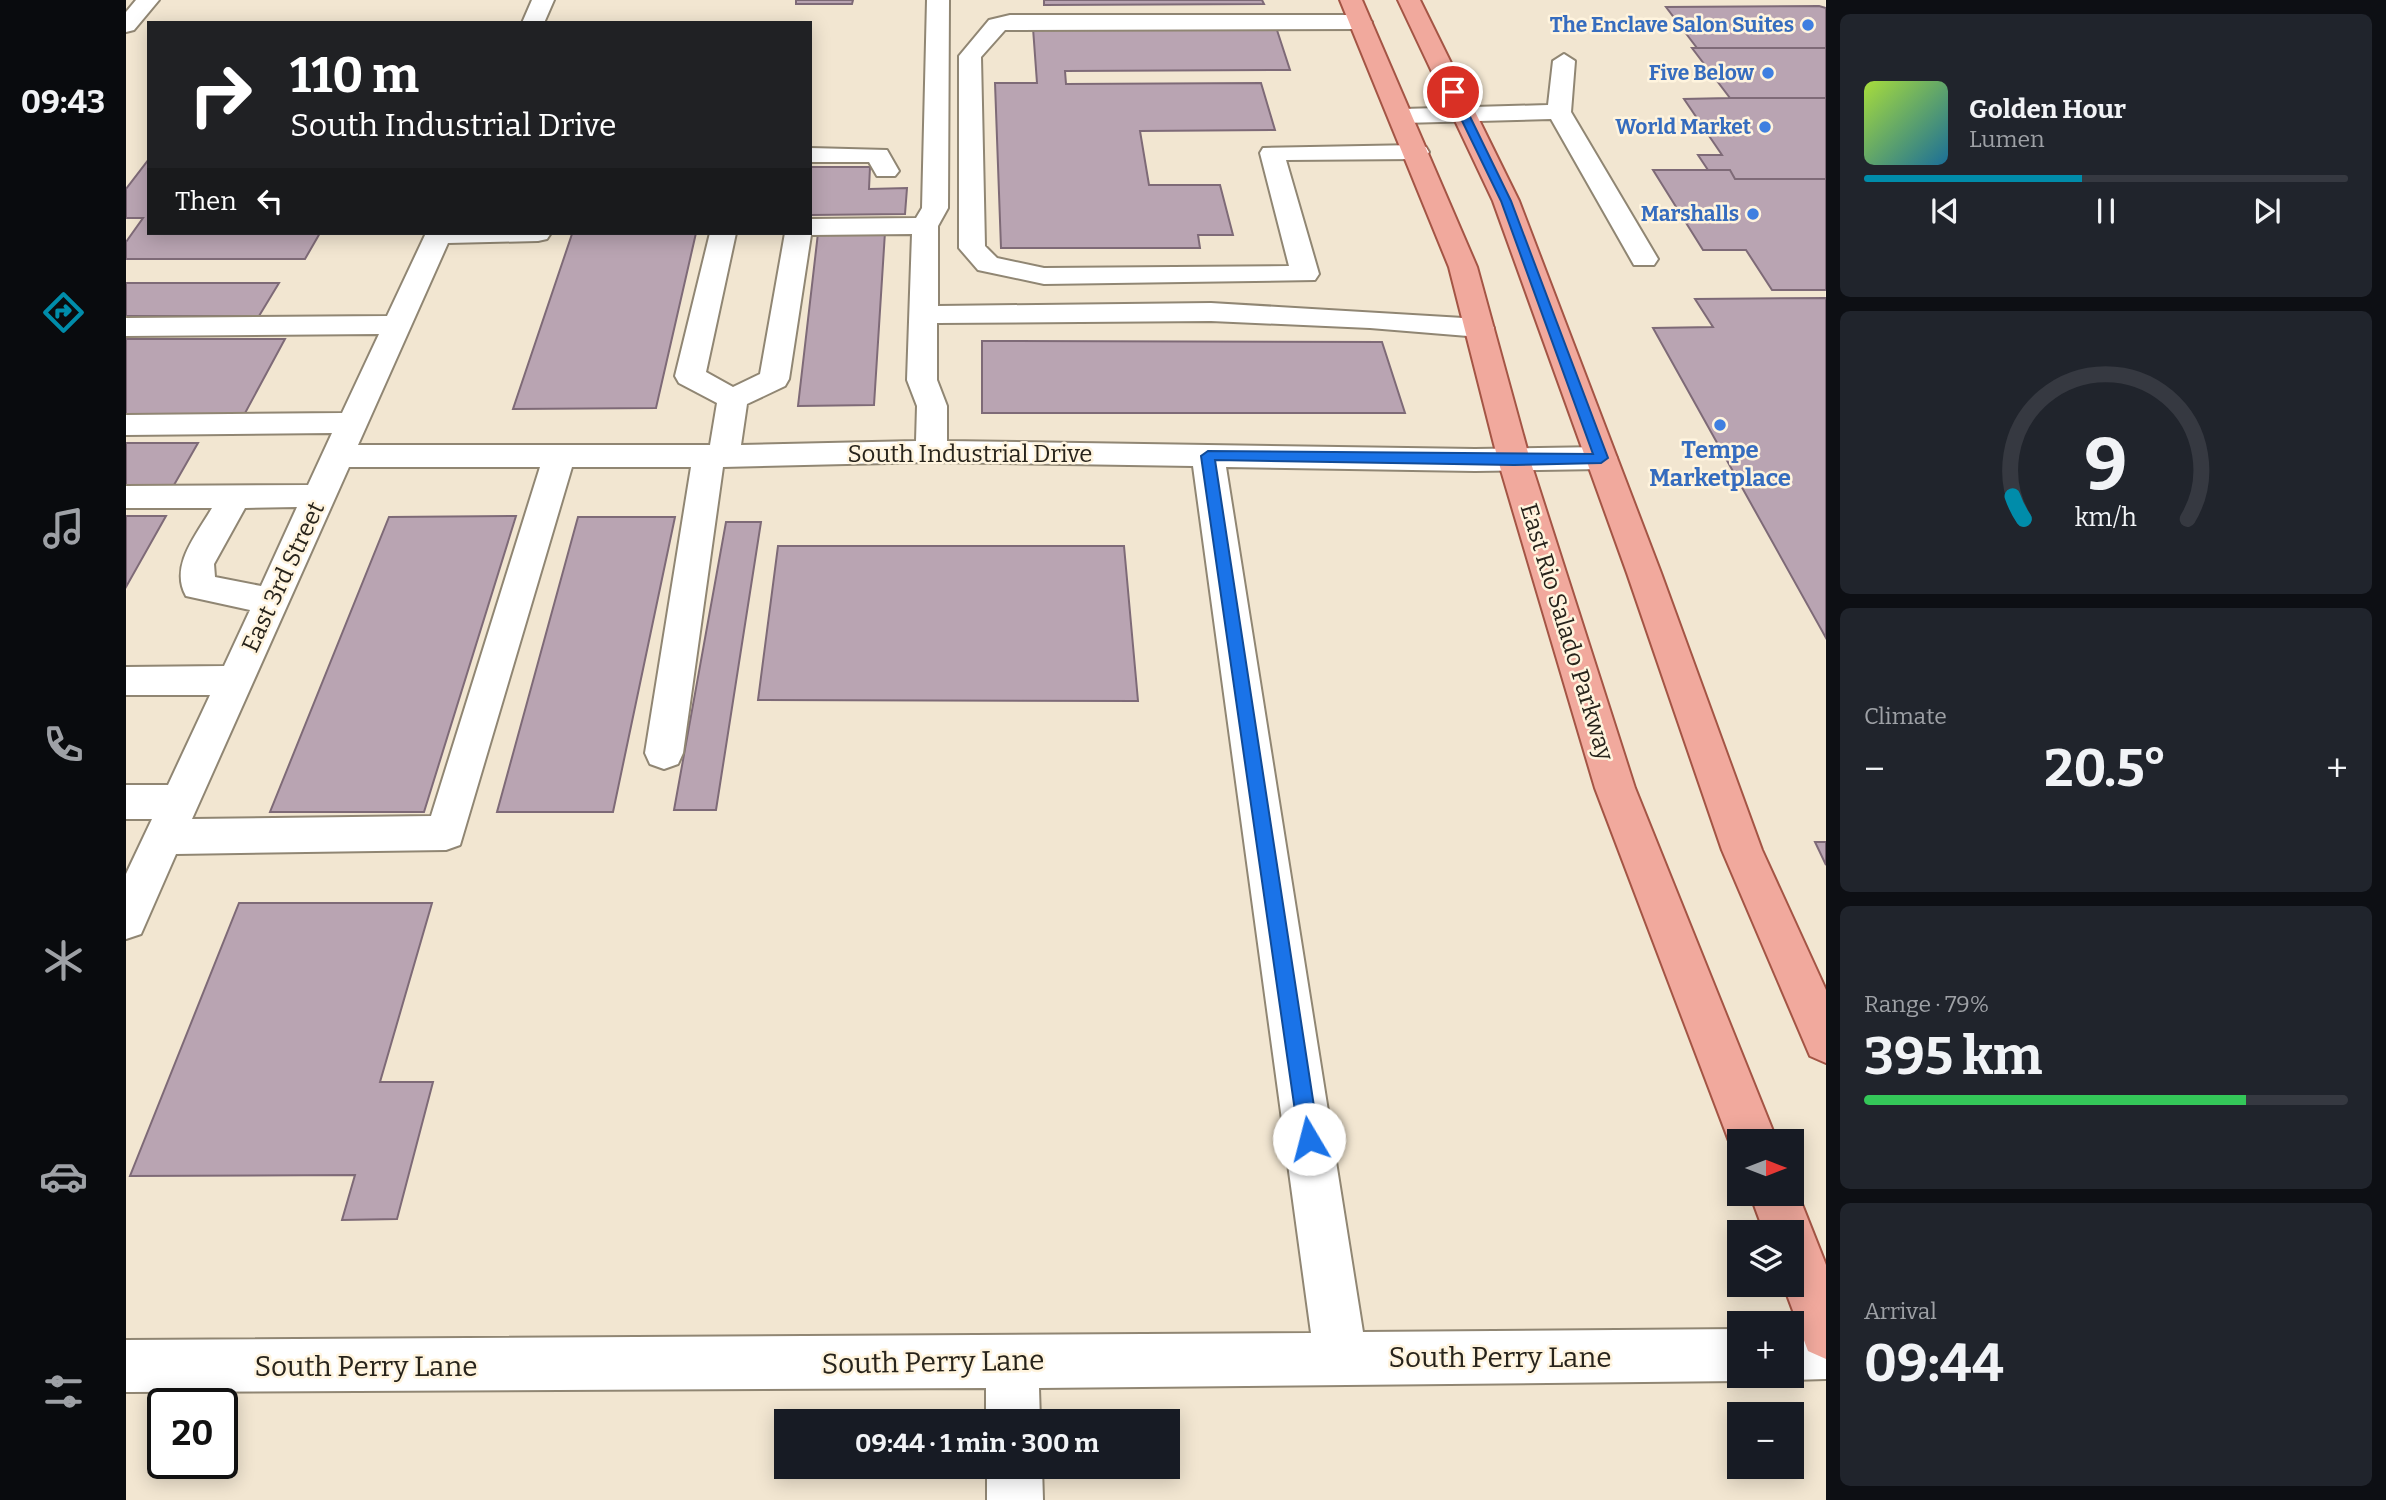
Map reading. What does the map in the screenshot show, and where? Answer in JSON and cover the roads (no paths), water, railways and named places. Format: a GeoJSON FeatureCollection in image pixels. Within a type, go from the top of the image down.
{"type":"FeatureCollection","features":[{"type":"Feature","properties":{"kind":"main road"},"geometry":{"type":"LineString","coordinates":[[1409,0],[1506,201],[1742,850],[1826,1041]]}},
{"type":"Feature","properties":{"kind":"main road","name":"East Rio Salado Parkway"},"geometry":{"type":"LineString","coordinates":[[1356,11],[1463,267],[1514,460],[1615,788],[1748,1129]]}},
{"type":"Feature","properties":{"kind":"main road"},"geometry":{"type":"LineString","coordinates":[[1804,1273],[1826,1333]]}},
{"type":"Feature","properties":{"kind":"street"},"geometry":{"type":"LineString","coordinates":[[126,25],[148,0]]}},
{"type":"Feature","properties":{"kind":"street"},"geometry":{"type":"LineString","coordinates":[[534,21],[543,0]]}},
{"type":"Feature","properties":{"kind":"street"},"geometry":{"type":"LineString","coordinates":[[931,451],[932,406],[922,380],[923,314],[925,226],[935,208],[938,0]]}},
{"type":"Feature","properties":{"kind":"street"},"geometry":{"type":"LineString","coordinates":[[1356,11],[1010,22],[997,25],[970,56],[972,248],[988,264],[1044,276],[1306,274],[1272,153],[1417,152]]}},
{"type":"Feature","properties":{"kind":"street"},"geometry":{"type":"LineString","coordinates":[[1564,61],[1559,112],[1644,259]]}},
{"type":"Feature","properties":{"kind":"street"},"geometry":{"type":"LineString","coordinates":[[1402,116],[1559,112]]}},
{"type":"Feature","properties":{"kind":"street"},"geometry":{"type":"LineString","coordinates":[[812,155],[878,155],[886,171]]}},
{"type":"Feature","properties":{"kind":"street"},"geometry":{"type":"LineString","coordinates":[[812,227],[925,226]]}},
{"type":"Feature","properties":{"kind":"street","name":"East 3rd Street"},"geometry":{"type":"LineString","coordinates":[[126,920],[438,235]]}},
{"type":"Feature","properties":{"kind":"street"},"geometry":{"type":"LineString","coordinates":[[723,235],[690,376],[733,400]]}},
{"type":"Feature","properties":{"kind":"street"},"geometry":{"type":"LineString","coordinates":[[664,753],[717,456],[733,400],[774,379],[798,235]]}},
{"type":"Feature","properties":{"kind":"street"},"geometry":{"type":"LineString","coordinates":[[923,314],[1211,312],[1370,319],[1480,328]]}},
{"type":"Feature","properties":{"kind":"street"},"geometry":{"type":"LineString","coordinates":[[126,327],[397,325]]}},
{"type":"Feature","properties":{"kind":"street"},"geometry":{"type":"LineString","coordinates":[[126,425],[354,423]]}},
{"type":"Feature","properties":{"kind":"street","name":"South Industrial Drive"},"geometry":{"type":"LineString","coordinates":[[339,456],[717,456],[931,451],[1514,460],[1601,458]]}},
{"type":"Feature","properties":{"kind":"street"},"geometry":{"type":"LineString","coordinates":[[164,837],[446,833],[559,456]]}},
{"type":"Feature","properties":{"kind":"street"},"geometry":{"type":"LineString","coordinates":[[1208,456],[1341,1358]]}},
{"type":"Feature","properties":{"kind":"street"},"geometry":{"type":"LineString","coordinates":[[126,496],[321,496]]}},
{"type":"Feature","properties":{"kind":"street"},"geometry":{"type":"LineString","coordinates":[[235,496],[197,564],[198,587],[272,601]]}},
{"type":"Feature","properties":{"kind":"street"},"geometry":{"type":"LineString","coordinates":[[126,681],[236,680]]}},
{"type":"Feature","properties":{"kind":"street"},"geometry":{"type":"LineString","coordinates":[[126,802],[180,802]]}},
{"type":"Feature","properties":{"kind":"street"},"geometry":{"type":"LineString","coordinates":[[1804,1354],[1826,1353]]}},
{"type":"Feature","properties":{"kind":"street","name":"South Perry Lane"},"geometry":{"type":"LineString","coordinates":[[126,1366],[1727,1355]]}},
{"type":"Feature","properties":{"kind":"street"},"geometry":{"type":"LineString","coordinates":[[1012,1362],[1013,1409]]}},
{"type":"Feature","properties":{"kind":"street"},"geometry":{"type":"LineString","coordinates":[[1014,1479],[1014,1500]]}},
{"type":"Feature","properties":{"kind":"place","name":"The Enclave Salon Suites"},"geometry":{"type":"Point","coordinates":[1808,25]}},
{"type":"Feature","properties":{"kind":"place","name":"Five Below"},"geometry":{"type":"Point","coordinates":[1768,73]}},
{"type":"Feature","properties":{"kind":"place","name":"World Market"},"geometry":{"type":"Point","coordinates":[1765,127]}},
{"type":"Feature","properties":{"kind":"place","name":"Marshalls"},"geometry":{"type":"Point","coordinates":[1753,214]}},
{"type":"Feature","properties":{"kind":"place","name":"Tempe Marketplace"},"geometry":{"type":"Point","coordinates":[1720,425]}}]}
